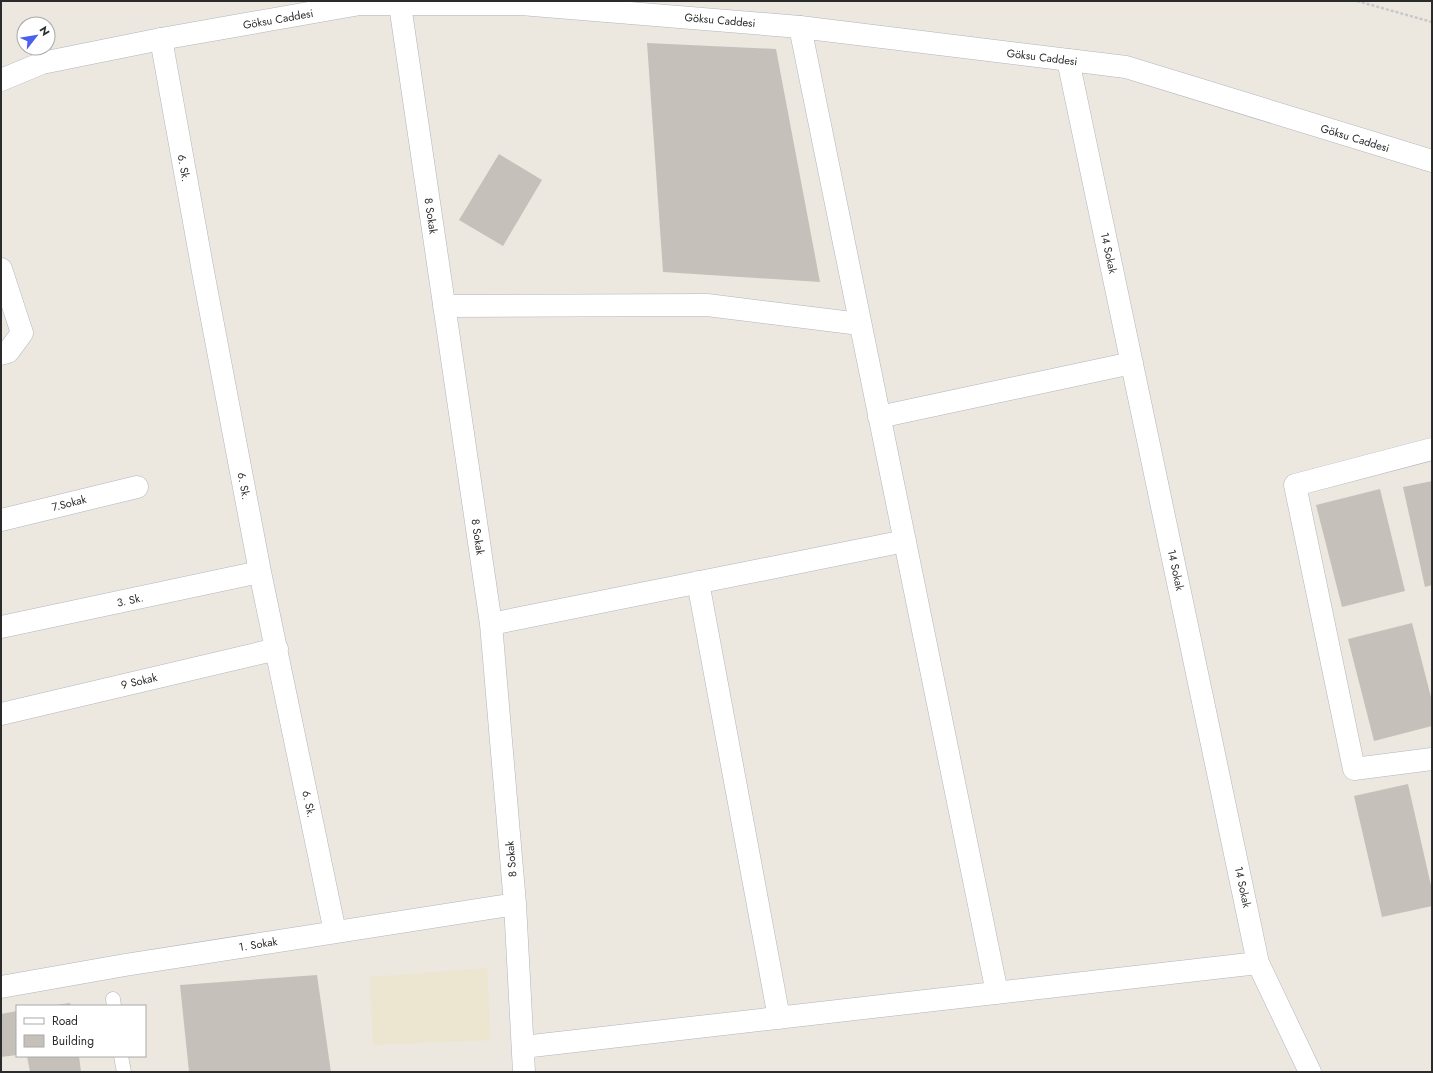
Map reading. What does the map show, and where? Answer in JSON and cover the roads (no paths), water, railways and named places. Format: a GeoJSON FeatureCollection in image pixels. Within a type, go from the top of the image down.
{"type":"FeatureCollection","features":[{"type":"Feature","properties":{"kind":"street","name":"Göksu Caddesi"},"geometry":{"type":"LineString","coordinates":[[1,80],[42,63],[161,39],[360,4],[521,4],[800,27],[1126,67],[1432,161]]}},
{"type":"Feature","properties":{"kind":"street","name":"8 Sokak"},"geometry":{"type":"LineString","coordinates":[[400,5],[491,624],[514,904],[524,1072]]}},
{"type":"Feature","properties":{"kind":"street"},"geometry":{"type":"LineString","coordinates":[[800,27],[997,993]]}},
{"type":"Feature","properties":{"kind":"street","name":"6. Sk."},"geometry":{"type":"LineString","coordinates":[[161,39],[260,572],[335,932]]}},
{"type":"Feature","properties":{"kind":"street","name":"14 Sokak"},"geometry":{"type":"LineString","coordinates":[[1068,60],[1258,963],[1310,1072]]}},
{"type":"Feature","properties":{"kind":"street"},"geometry":{"type":"LineString","coordinates":[[1,269],[22,333],[8,352],[1,354]]}},
{"type":"Feature","properties":{"kind":"street"},"geometry":{"type":"LineString","coordinates":[[444,306],[708,305],[860,324]]}},
{"type":"Feature","properties":{"kind":"street"},"geometry":{"type":"LineString","coordinates":[[879,417],[1132,363]]}},
{"type":"Feature","properties":{"kind":"street"},"geometry":{"type":"LineString","coordinates":[[1432,449],[1295,485],[1354,769],[1432,759]]}},
{"type":"Feature","properties":{"kind":"street","name":"7.Sokak"},"geometry":{"type":"LineString","coordinates":[[1,520],[137,487]]}},
{"type":"Feature","properties":{"kind":"street"},"geometry":{"type":"LineString","coordinates":[[491,624],[905,541]]}},
{"type":"Feature","properties":{"kind":"street","name":"3. Sk."},"geometry":{"type":"LineString","coordinates":[[1,627],[260,572]]}},
{"type":"Feature","properties":{"kind":"street"},"geometry":{"type":"LineString","coordinates":[[698,582],[779,1018]]}},
{"type":"Feature","properties":{"kind":"street","name":"9 Sokak"},"geometry":{"type":"LineString","coordinates":[[1,714],[276,649]]}},
{"type":"Feature","properties":{"kind":"street","name":"1. Sokak"},"geometry":{"type":"LineString","coordinates":[[1,987],[125,965],[514,904]]}},
{"type":"Feature","properties":{"kind":"street"},"geometry":{"type":"LineString","coordinates":[[523,1047],[1258,963]]}},
{"type":"Feature","properties":{"kind":"lane"},"geometry":{"type":"LineString","coordinates":[[121,1057],[124,1072]]}}]}
